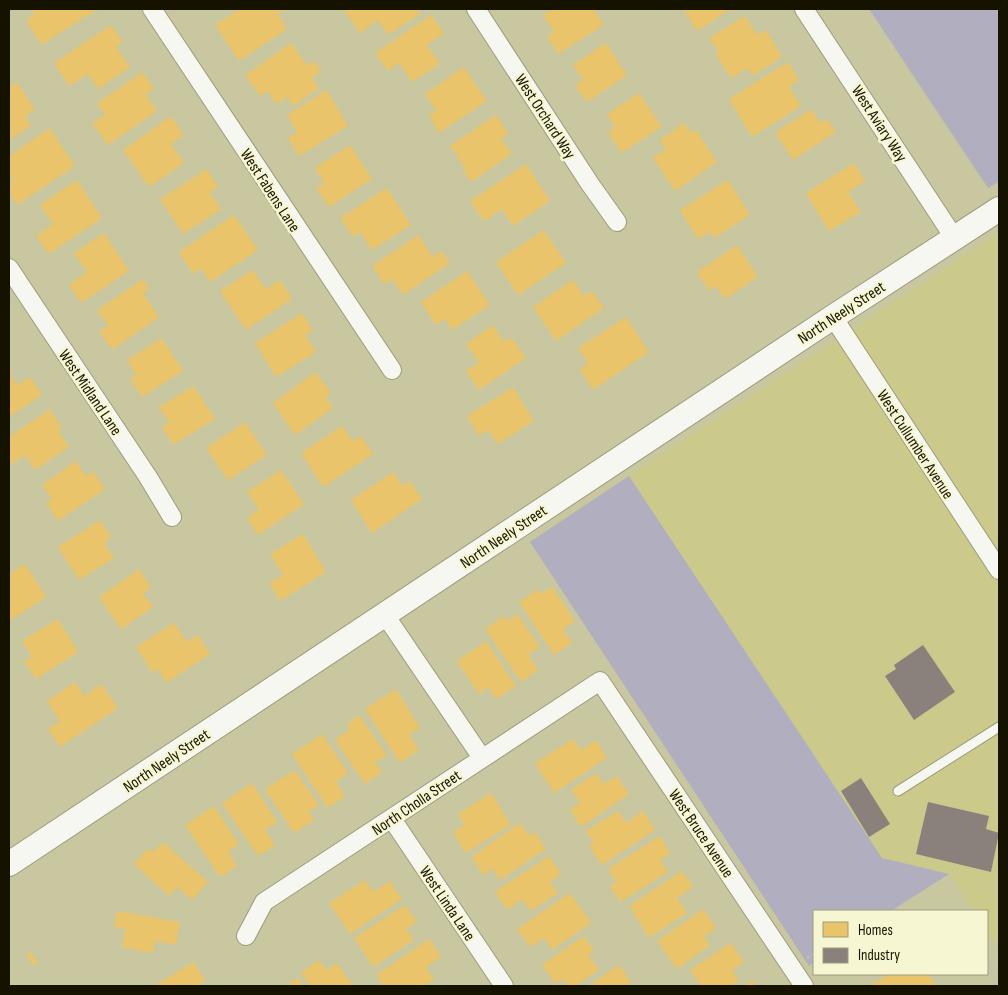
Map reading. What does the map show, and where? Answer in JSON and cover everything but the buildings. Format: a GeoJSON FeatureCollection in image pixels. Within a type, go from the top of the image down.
{"type":"FeatureCollection","features":[{"type":"Feature","properties":{"kind":"street","name":"West Fabens Lane"},"geometry":{"type":"LineString","coordinates":[[152,9],[392,370]]}},
{"type":"Feature","properties":{"kind":"street","name":"West Orchard Way"},"geometry":{"type":"LineString","coordinates":[[476,9],[590,184],[617,222]]}},
{"type":"Feature","properties":{"kind":"street","name":"West Aviary Way"},"geometry":{"type":"LineString","coordinates":[[804,9],[955,239]]}},
{"type":"Feature","properties":{"kind":"street","name":"North Neely Street"},"geometry":{"type":"LineString","coordinates":[[9,864],[833,317],[999,209]]}},
{"type":"Feature","properties":{"kind":"street","name":"West Midland Lane"},"geometry":{"type":"LineString","coordinates":[[9,268],[148,477],[172,517]]}},
{"type":"Feature","properties":{"kind":"street","name":"West Cullumber Avenue"},"geometry":{"type":"LineString","coordinates":[[833,317],[999,570]]}},
{"type":"Feature","properties":{"kind":"street"},"geometry":{"type":"LineString","coordinates":[[385,615],[482,758]]}},
{"type":"Feature","properties":{"kind":"street","name":"North Cholla Street"},"geometry":{"type":"LineString","coordinates":[[246,936],[264,902],[600,680]]}},
{"type":"Feature","properties":{"kind":"street","name":"West Bruce Avenue"},"geometry":{"type":"LineString","coordinates":[[600,680],[804,986]]}},
{"type":"Feature","properties":{"kind":"street","name":"West Linda Lane"},"geometry":{"type":"LineString","coordinates":[[392,819],[504,986]]}},
{"type":"Feature","properties":{"kind":"lane"},"geometry":{"type":"LineString","coordinates":[[898,791],[999,727]]}},
{"type":"Feature","properties":{"kind":"path"},"geometry":{"type":"LineString","coordinates":[[988,958],[996,986]]}},
{"type":"Feature","properties":{"kind":"shaded area"},"geometry":{"type":"Polygon","coordinates":[[[869,9],[999,9],[999,182],[988,188],[869,9]]]}},
{"type":"Feature","properties":{"kind":"shaded area"},"geometry":{"type":"Polygon","coordinates":[[[999,233],[999,949],[988,932],[988,910],[973,910],[949,874],[882,858],[629,476],[999,233]]]}},
{"type":"Feature","properties":{"kind":"shaded area"},"geometry":{"type":"Polygon","coordinates":[[[629,476],[882,858],[949,874],[893,910],[813,910],[813,963],[809,966],[530,542],[629,476]]]}}]}
